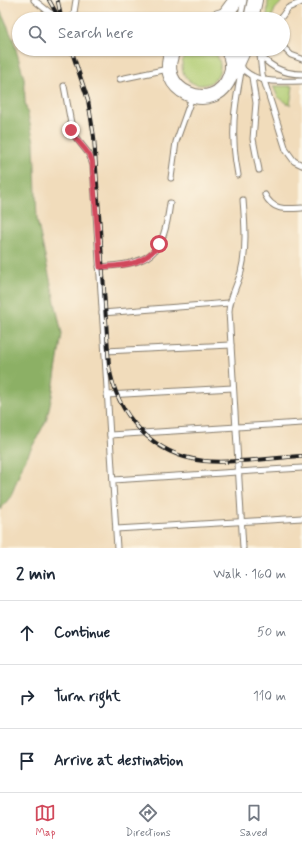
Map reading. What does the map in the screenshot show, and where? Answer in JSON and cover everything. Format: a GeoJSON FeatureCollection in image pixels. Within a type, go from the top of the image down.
{"type":"FeatureCollection","features":[{"type":"Feature","properties":{"kind":"main road"},"geometry":{"type":"LineString","coordinates":[[252,12],[255,0]]}},
{"type":"Feature","properties":{"kind":"main road"},"geometry":{"type":"LineString","coordinates":[[229,12],[238,2]]}},
{"type":"Feature","properties":{"kind":"main road"},"geometry":{"type":"LineString","coordinates":[[170,56],[176,86],[192,96],[205,97],[217,92],[230,78],[239,56]]}},
{"type":"Feature","properties":{"kind":"lane"},"geometry":{"type":"LineString","coordinates":[[34,0],[49,12]]}},
{"type":"Feature","properties":{"kind":"lane"},"geometry":{"type":"LineString","coordinates":[[74,12],[76,0]]}},
{"type":"Feature","properties":{"kind":"lane"},"geometry":{"type":"LineString","coordinates":[[220,12],[238,2],[239,12]]}},
{"type":"Feature","properties":{"kind":"lane"},"geometry":{"type":"LineString","coordinates":[[285,12],[288,8],[302,2]]}},
{"type":"Feature","properties":{"kind":"lane"},"geometry":{"type":"LineString","coordinates":[[290,54],[302,59]]}},
{"type":"Feature","properties":{"kind":"lane"},"geometry":{"type":"LineString","coordinates":[[120,79],[170,56]]}},
{"type":"Feature","properties":{"kind":"lane"},"geometry":{"type":"LineString","coordinates":[[238,175],[232,130],[239,56]]}},
{"type":"Feature","properties":{"kind":"lane"},"geometry":{"type":"LineString","coordinates":[[240,56],[252,77],[256,103],[253,139],[259,170]]}},
{"type":"Feature","properties":{"kind":"lane"},"geometry":{"type":"LineString","coordinates":[[260,56],[264,81],[286,150],[294,161],[302,165]]}},
{"type":"Feature","properties":{"kind":"lane"},"geometry":{"type":"LineString","coordinates":[[262,56],[276,68],[289,73],[302,74]]}},
{"type":"Feature","properties":{"kind":"lane"},"geometry":{"type":"LineString","coordinates":[[252,77],[264,81],[302,81]]}},
{"type":"Feature","properties":{"kind":"lane"},"geometry":{"type":"LineString","coordinates":[[64,86],[73,134],[89,154],[92,161],[117,548]]}},
{"type":"Feature","properties":{"kind":"lane"},"geometry":{"type":"LineString","coordinates":[[171,178],[176,142],[192,96]]}},
{"type":"Feature","properties":{"kind":"lane"},"geometry":{"type":"LineString","coordinates":[[265,195],[271,204],[280,208],[302,208]]}},
{"type":"Feature","properties":{"kind":"lane"},"geometry":{"type":"LineString","coordinates":[[242,200],[245,240],[243,265],[229,303],[243,548]]}},
{"type":"Feature","properties":{"kind":"lane"},"geometry":{"type":"LineString","coordinates":[[100,267],[133,264],[150,255],[162,238],[170,203]]}},
{"type":"Feature","properties":{"kind":"lane"},"geometry":{"type":"LineString","coordinates":[[102,313],[229,303]]}},
{"type":"Feature","properties":{"kind":"lane"},"geometry":{"type":"LineString","coordinates":[[105,351],[231,345]]}},
{"type":"Feature","properties":{"kind":"lane"},"geometry":{"type":"LineString","coordinates":[[107,395],[233,388]]}},
{"type":"Feature","properties":{"kind":"lane"},"geometry":{"type":"LineString","coordinates":[[110,435],[302,423]]}},
{"type":"Feature","properties":{"kind":"lane"},"geometry":{"type":"LineString","coordinates":[[113,480],[302,468]]}},
{"type":"Feature","properties":{"kind":"lane"},"geometry":{"type":"LineString","coordinates":[[116,529],[302,518]]}},
{"type":"Feature","properties":{"kind":"green space"},"geometry":{"type":"Polygon","coordinates":[[[268,0],[284,0],[274,12],[267,12],[268,0]]]}},
{"type":"Feature","properties":{"kind":"green space"},"geometry":{"type":"Polygon","coordinates":[[[0,10],[12,37],[12,56],[18,56],[24,78],[25,102],[34,142],[37,220],[62,334],[52,396],[46,421],[23,464],[11,496],[0,510],[0,10]]]}},
{"type":"Feature","properties":{"kind":"green space"},"geometry":{"type":"Polygon","coordinates":[[[184,56],[218,56],[220,62],[220,70],[217,77],[212,82],[205,85],[197,85],[190,82],[185,77],[182,70],[182,62],[184,56]]]}},
{"type":"Feature","properties":{"kind":"green space"},"geometry":{"type":"Polygon","coordinates":[[[273,86],[293,86],[290,105],[278,97],[273,86]]]}},
{"type":"Feature","properties":{"kind":"railway"},"geometry":{"type":"LineString","coordinates":[[49,0],[56,12]]}},
{"type":"Feature","properties":{"kind":"railway"},"geometry":{"type":"LineString","coordinates":[[58,2],[60,12]]}},
{"type":"Feature","properties":{"kind":"railway"},"geometry":{"type":"LineString","coordinates":[[73,56],[88,100],[94,137],[109,366],[113,384],[120,401],[140,430],[169,451],[186,457],[204,461],[227,462],[302,456]]}},
{"type":"Feature","properties":{"kind":"route"},"geometry":{"type":"LineString","coordinates":[[71,130],[78,143],[91,157],[93,165],[100,267],[133,264],[139,262],[150,255],[159,244]]}}]}
